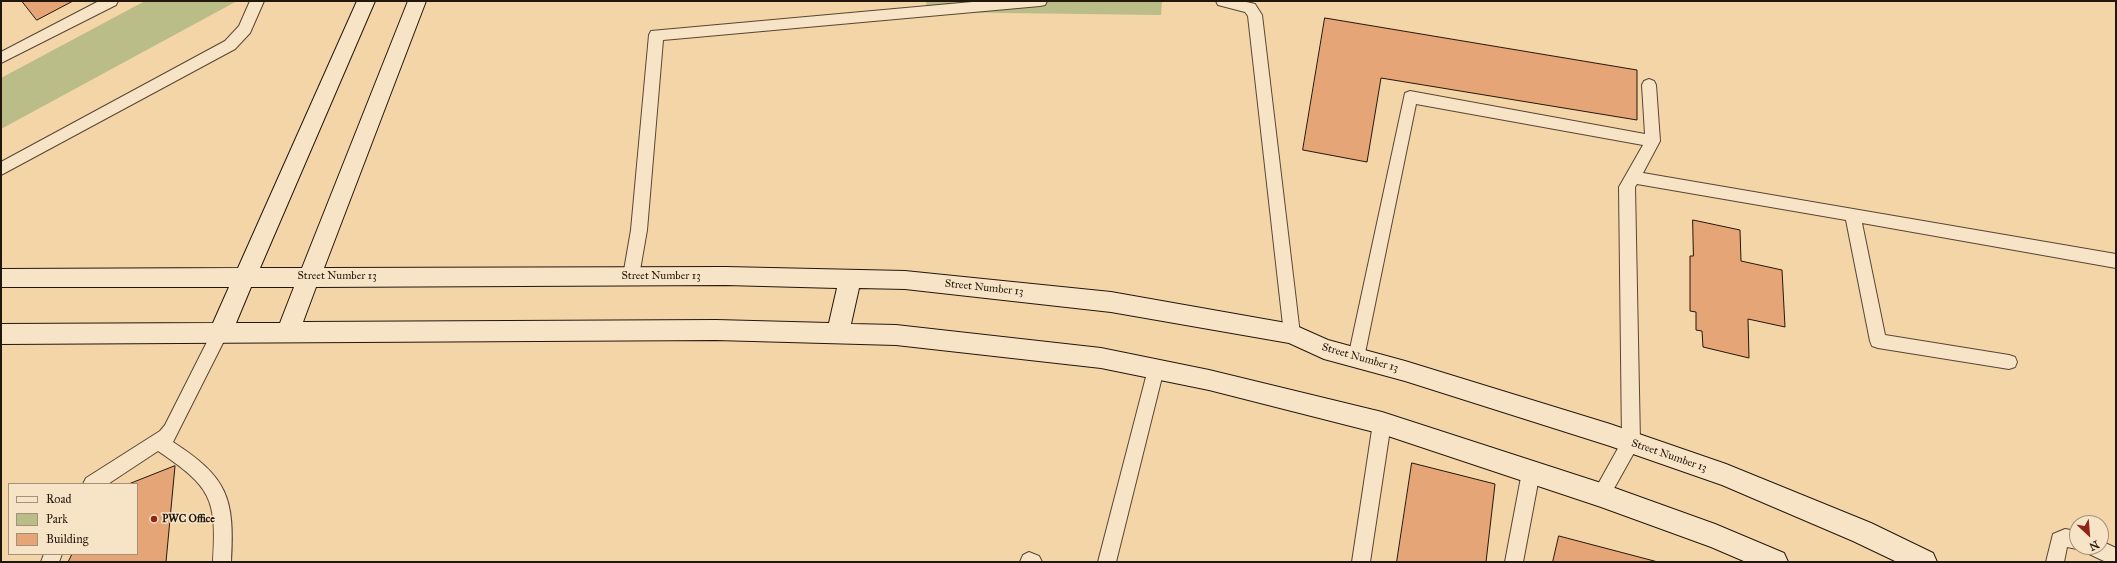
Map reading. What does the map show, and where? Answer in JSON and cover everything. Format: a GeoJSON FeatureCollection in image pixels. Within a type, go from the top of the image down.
{"type":"FeatureCollection","features":[{"type":"Feature","properties":{"kind":"main road"},"geometry":{"type":"LineString","coordinates":[[220,333],[246,277],[366,1]]}},
{"type":"Feature","properties":{"kind":"main road"},"geometry":{"type":"LineString","coordinates":[[288,331],[417,1]]}},
{"type":"Feature","properties":{"kind":"main road","name":"Street Number 13"},"geometry":{"type":"LineString","coordinates":[[1,278],[726,276],[905,280],[1111,302],[1292,334],[1324,349],[1413,373],[1631,442],[1733,478],[1862,532],[1924,562]]}},
{"type":"Feature","properties":{"kind":"main road"},"geometry":{"type":"LineString","coordinates":[[838,334],[850,279]]}},
{"type":"Feature","properties":{"kind":"main road"},"geometry":{"type":"LineString","coordinates":[[3,337],[288,331],[716,330],[896,335],[1085,356],[1156,369],[1382,423],[1601,495],[1715,536],[1775,562]]}},
{"type":"Feature","properties":{"kind":"lane"},"geometry":{"type":"LineString","coordinates":[[1,58],[111,1]]}},
{"type":"Feature","properties":{"kind":"lane"},"geometry":{"type":"LineString","coordinates":[[1,169],[230,45],[245,29],[257,1]]}},
{"type":"Feature","properties":{"kind":"lane"},"geometry":{"type":"LineString","coordinates":[[631,276],[639,230],[656,35],[1040,1]]}},
{"type":"Feature","properties":{"kind":"lane"},"geometry":{"type":"LineString","coordinates":[[1223,1],[1250,8],[1255,15],[1292,334]]}},
{"type":"Feature","properties":{"kind":"lane"},"geometry":{"type":"LineString","coordinates":[[1601,495],[1631,442],[1627,187],[1653,141],[1648,85]]}},
{"type":"Feature","properties":{"kind":"lane"},"geometry":{"type":"LineString","coordinates":[[1356,358],[1410,97],[1653,141]]}},
{"type":"Feature","properties":{"kind":"lane"},"geometry":{"type":"LineString","coordinates":[[1633,177],[2116,261]]}},
{"type":"Feature","properties":{"kind":"lane"},"geometry":{"type":"LineString","coordinates":[[1853,216],[1878,341],[2009,362]]}},
{"type":"Feature","properties":{"kind":"lane"},"geometry":{"type":"LineString","coordinates":[[94,483],[160,442],[171,431],[220,333]]}},
{"type":"Feature","properties":{"kind":"lane"},"geometry":{"type":"LineString","coordinates":[[1107,562],[1156,369]]}},
{"type":"Feature","properties":{"kind":"lane"},"geometry":{"type":"LineString","coordinates":[[1361,562],[1382,423]]}},
{"type":"Feature","properties":{"kind":"lane"},"geometry":{"type":"LineString","coordinates":[[160,442],[201,472],[213,488],[222,508],[224,529],[222,562]]}},
{"type":"Feature","properties":{"kind":"lane"},"geometry":{"type":"LineString","coordinates":[[1514,562],[1531,472]]}},
{"type":"Feature","properties":{"kind":"lane"},"geometry":{"type":"LineString","coordinates":[[2056,562],[2059,540],[2069,539]]}},
{"type":"Feature","properties":{"kind":"green space"},"geometry":{"type":"Polygon","coordinates":[[[145,1],[237,1],[1,129],[1,78],[145,1]]]}},
{"type":"Feature","properties":{"kind":"green space"},"geometry":{"type":"Polygon","coordinates":[[[926,1],[1162,1],[1161,15],[927,12],[926,1]]]}},
{"type":"Feature","properties":{"kind":"building"},"geometry":{"type":"Polygon","coordinates":[[[22,1],[73,1],[37,20],[22,1]]]}},
{"type":"Feature","properties":{"kind":"building"},"geometry":{"type":"Polygon","coordinates":[[[1325,18],[1637,70],[1637,120],[1381,78],[1367,162],[1303,150],[1325,18]]]}},
{"type":"Feature","properties":{"kind":"building"},"geometry":{"type":"Polygon","coordinates":[[[1693,220],[1740,230],[1741,261],[1782,270],[1785,327],[1748,319],[1749,358],[1703,347],[1702,331],[1696,330],[1696,312],[1690,311],[1690,256],[1693,256],[1693,220]]]}},
{"type":"Feature","properties":{"kind":"building"},"geometry":{"type":"Polygon","coordinates":[[[1412,463],[1495,484],[1486,562],[1397,562],[1412,463]]]}},
{"type":"Feature","properties":{"kind":"building","name":"PWC Office"},"geometry":{"type":"Polygon","coordinates":[[[175,466],[166,562],[68,562],[72,555],[138,555],[138,483],[132,483],[175,466]]]}},
{"type":"Feature","properties":{"kind":"building"},"geometry":{"type":"Polygon","coordinates":[[[1559,536],[1658,562],[1553,562],[1559,536]]]}},
{"type":"Feature","properties":{"kind":"place","name":"PWC Office"},"geometry":{"type":"Point","coordinates":[154,519]}}]}
